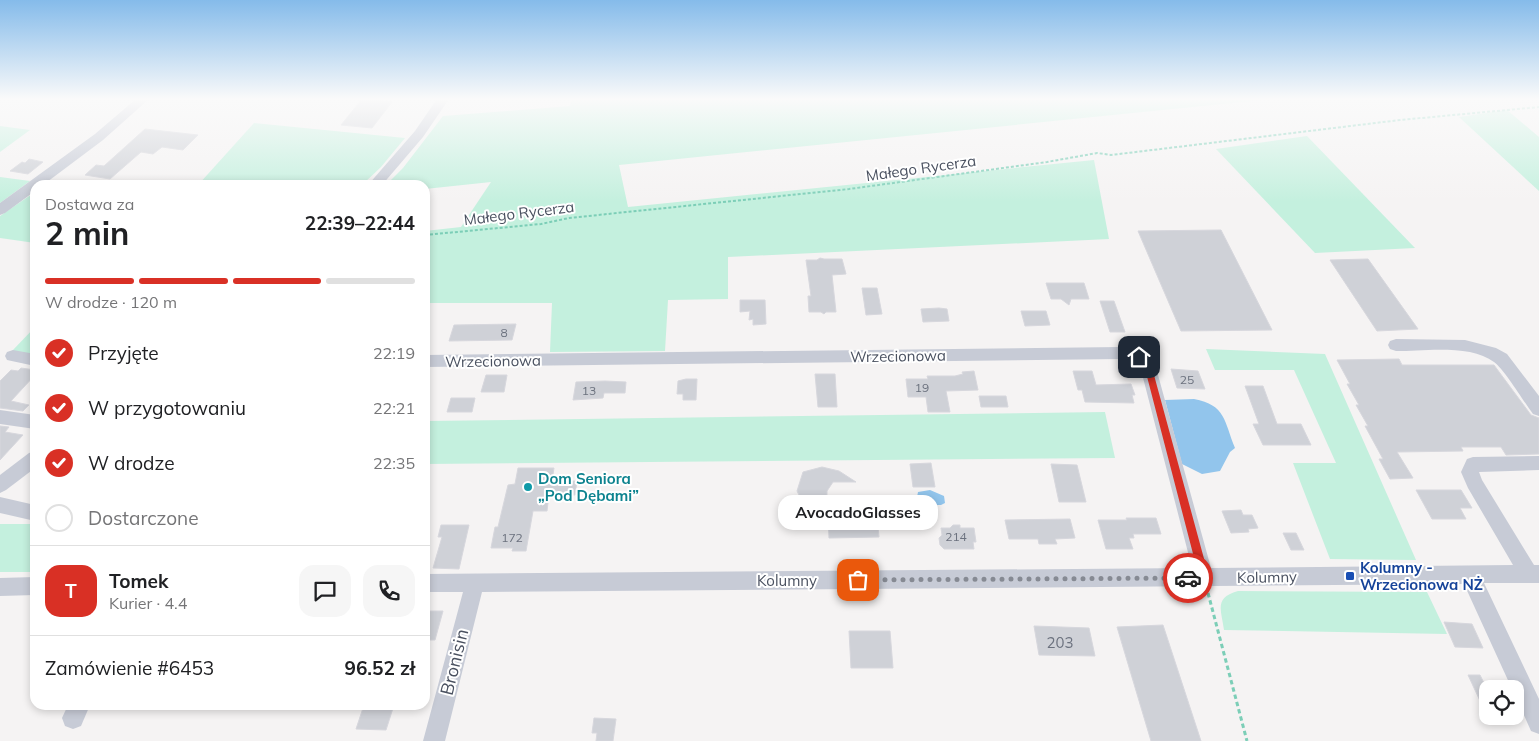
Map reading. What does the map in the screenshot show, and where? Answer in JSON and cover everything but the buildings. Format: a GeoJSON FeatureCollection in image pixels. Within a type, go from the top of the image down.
{"type":"FeatureCollection","features":[{"type":"Feature","properties":{"kind":"street"},"geometry":{"type":"LineString","coordinates":[[41,180],[103,134]]}},
{"type":"Feature","properties":{"kind":"street"},"geometry":{"type":"LineString","coordinates":[[379,180],[418,134]]}},
{"type":"Feature","properties":{"kind":"street"},"geometry":{"type":"LineString","coordinates":[[0,210],[30,188]]}},
{"type":"Feature","properties":{"kind":"street"},"geometry":{"type":"LineString","coordinates":[[1396,345],[1470,346],[1495,353],[1501,358],[1539,409]]}},
{"type":"Feature","properties":{"kind":"street","name":"Wrzecionowa"},"geometry":{"type":"LineString","coordinates":[[430,361],[1132,354],[1144,360],[1147,364],[1204,577]]}},
{"type":"Feature","properties":{"kind":"street"},"geometry":{"type":"LineString","coordinates":[[13,356],[30,359]]}},
{"type":"Feature","properties":{"kind":"street"},"geometry":{"type":"LineString","coordinates":[[0,417],[30,421]]}},
{"type":"Feature","properties":{"kind":"street"},"geometry":{"type":"LineString","coordinates":[[0,485],[30,462]]}},
{"type":"Feature","properties":{"kind":"street"},"geometry":{"type":"LineString","coordinates":[[1534,574],[1474,483],[1470,472],[1473,464],[1539,463]]}},
{"type":"Feature","properties":{"kind":"street"},"geometry":{"type":"LineString","coordinates":[[0,506],[30,512]]}},
{"type":"Feature","properties":{"kind":"street","name":"Kolumny"},"geometry":{"type":"LineString","coordinates":[[430,583],[1534,574]]}},
{"type":"Feature","properties":{"kind":"street"},"geometry":{"type":"LineString","coordinates":[[1470,575],[1539,723]]}},
{"type":"Feature","properties":{"kind":"street","name":"Bronisin"},"geometry":{"type":"LineString","coordinates":[[434,741],[474,582]]}},
{"type":"Feature","properties":{"kind":"street"},"geometry":{"type":"LineString","coordinates":[[0,587],[30,586]]}},
{"type":"Feature","properties":{"kind":"path","name":"Małego Rycerza"},"geometry":{"type":"LineString","coordinates":[[430,235],[541,224],[569,218],[629,214],[849,190],[1047,162],[1096,153],[1111,155],[1288,134]]}},
{"type":"Feature","properties":{"kind":"path"},"geometry":{"type":"LineString","coordinates":[[1204,577],[1247,741]]}},
{"type":"Feature","properties":{"kind":"green space"},"geometry":{"type":"Polygon","coordinates":[[[0,134],[25,134],[0,152],[0,134]]]}},
{"type":"Feature","properties":{"kind":"green space"},"geometry":{"type":"Polygon","coordinates":[[[244,134],[361,134],[405,138],[381,167],[367,180],[203,180],[244,134]]]}},
{"type":"Feature","properties":{"kind":"green space"},"geometry":{"type":"Polygon","coordinates":[[[429,134],[930,134],[619,165],[628,207],[1094,160],[1109,239],[728,257],[728,299],[668,300],[665,351],[550,352],[552,303],[430,303],[430,230],[461,227],[491,182],[430,188],[430,180],[391,180],[403,168],[429,134]]]}},
{"type":"Feature","properties":{"kind":"green space"},"geometry":{"type":"Polygon","coordinates":[[[1477,134],[1535,134],[1539,137],[1539,191],[1477,134]]]}},
{"type":"Feature","properties":{"kind":"green space"},"geometry":{"type":"Polygon","coordinates":[[[1307,136],[1415,248],[1315,253],[1216,149],[1307,136]]]}},
{"type":"Feature","properties":{"kind":"green space"},"geometry":{"type":"Polygon","coordinates":[[[0,177],[30,181],[0,203],[0,177]]]}},
{"type":"Feature","properties":{"kind":"green space"},"geometry":{"type":"Polygon","coordinates":[[[30,195],[30,242],[0,238],[0,216],[30,195]]]}},
{"type":"Feature","properties":{"kind":"green space"},"geometry":{"type":"Polygon","coordinates":[[[30,332],[30,354],[12,351],[30,332]]]}},
{"type":"Feature","properties":{"kind":"green space"},"geometry":{"type":"Polygon","coordinates":[[[1206,349],[1325,354],[1416,560],[1330,559],[1293,463],[1336,463],[1294,370],[1215,370],[1206,349]]]}},
{"type":"Feature","properties":{"kind":"green space"},"geometry":{"type":"Polygon","coordinates":[[[1105,412],[1115,458],[430,464],[430,421],[1105,412]]]}},
{"type":"Feature","properties":{"kind":"green space"},"geometry":{"type":"Polygon","coordinates":[[[0,524],[30,524],[30,572],[0,572],[0,524]]]}},
{"type":"Feature","properties":{"kind":"green space"},"geometry":{"type":"Polygon","coordinates":[[[1238,591],[1427,592],[1447,634],[1224,630],[1221,610],[1222,601],[1225,597],[1238,591]]]}},
{"type":"Feature","properties":{"kind":"water"},"geometry":{"type":"Polygon","coordinates":[[[1194,399],[1212,405],[1226,422],[1235,448],[1230,452],[1220,471],[1202,474],[1182,464],[1165,400],[1194,399]]]}},
{"type":"Feature","properties":{"kind":"water"},"geometry":{"type":"Polygon","coordinates":[[[930,490],[944,496],[945,503],[941,505],[920,505],[917,497],[918,492],[930,490]]]}},
{"type":"Feature","properties":{"kind":"way so far"},"geometry":{"type":"LineString","coordinates":[[858,580],[1188,578]]}},
{"type":"Feature","properties":{"kind":"place","name":"Dom Seniora „Pod Dębami”"},"geometry":{"type":"Point","coordinates":[528,487]}},
{"type":"Feature","properties":{"kind":"place","name":"Kolumny - Wrzecionowa NŻ"},"geometry":{"type":"Point","coordinates":[1350,576]}},
{"type":"Feature","properties":{"kind":"place","name":"AvocadoGlasses"},"geometry":{"type":"Point","coordinates":[858,580]}},
{"type":"Feature","properties":{"kind":"route"},"geometry":{"type":"LineString","coordinates":[[1139,357],[1147,364],[1204,577],[1188,578]]}}]}
